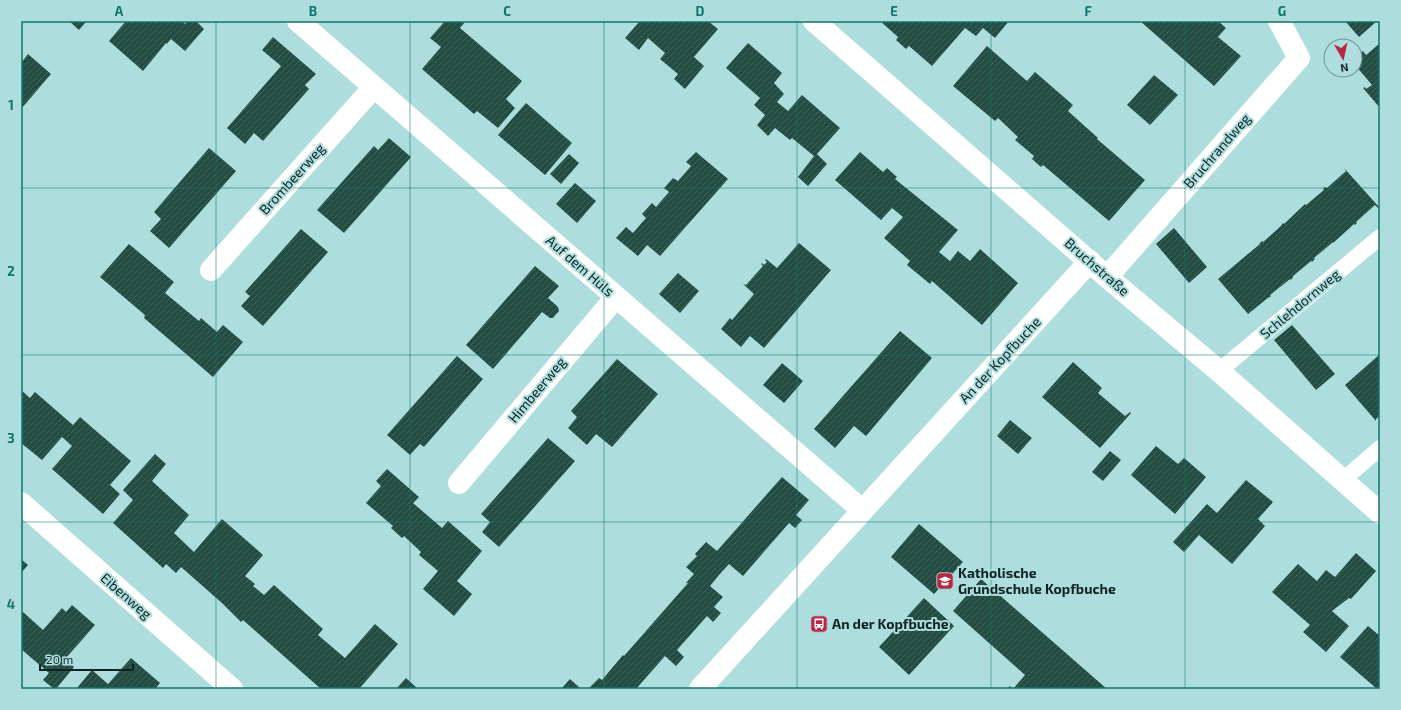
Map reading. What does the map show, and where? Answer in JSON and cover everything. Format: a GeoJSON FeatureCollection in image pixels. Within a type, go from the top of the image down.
{"type":"FeatureCollection","features":[{"type":"Feature","properties":{"kind":"street","name":"Auf dem Hüls"},"geometry":{"type":"LineString","coordinates":[[298,21],[862,510]]}},
{"type":"Feature","properties":{"kind":"street","name":"Bruchstraße"},"geometry":{"type":"LineString","coordinates":[[814,21],[1107,276],[1219,371],[1380,513]]}},
{"type":"Feature","properties":{"kind":"street","name":"Bruchrandweg"},"geometry":{"type":"LineString","coordinates":[[1107,276],[1299,58],[1279,21]]}},
{"type":"Feature","properties":{"kind":"street","name":"Brombeerweg"},"geometry":{"type":"LineString","coordinates":[[211,270],[374,87]]}},
{"type":"Feature","properties":{"kind":"street","name":"An der Kopfbuche"},"geometry":{"type":"LineString","coordinates":[[700,689],[1090,261]]}},
{"type":"Feature","properties":{"kind":"street","name":"Himbeerweg"},"geometry":{"type":"LineString","coordinates":[[459,483],[616,296]]}},
{"type":"Feature","properties":{"kind":"street","name":"Eibenweg"},"geometry":{"type":"LineString","coordinates":[[21,503],[232,689]]}},
{"type":"Feature","properties":{"kind":"lane","name":"Schlehdornweg"},"geometry":{"type":"LineString","coordinates":[[1219,371],[1380,237]]}},
{"type":"Feature","properties":{"kind":"lane"},"geometry":{"type":"LineString","coordinates":[[1343,480],[1380,448]]}},
{"type":"Feature","properties":{"kind":"building"},"geometry":{"type":"Polygon","coordinates":[[[69,21],[87,21],[79,30],[69,21]]]}},
{"type":"Feature","properties":{"kind":"building"},"geometry":{"type":"Polygon","coordinates":[[[126,21],[182,21],[185,24],[187,21],[196,21],[204,29],[185,51],[171,39],[143,71],[109,41],[126,21]]]}},
{"type":"Feature","properties":{"kind":"building"},"geometry":{"type":"Polygon","coordinates":[[[445,21],[464,21],[465,22],[460,28],[522,81],[506,99],[515,108],[498,128],[477,111],[474,114],[422,69],[441,47],[430,38],[445,21]]]}},
{"type":"Feature","properties":{"kind":"building"},"geometry":{"type":"Polygon","coordinates":[[[640,21],[708,21],[718,29],[694,57],[704,66],[685,89],[674,79],[678,74],[660,59],[665,53],[648,38],[639,50],[625,38],[640,21]]]}},
{"type":"Feature","properties":{"kind":"building"},"geometry":{"type":"Polygon","coordinates":[[[880,21],[1009,21],[995,38],[983,28],[976,36],[965,28],[932,66],[909,46],[906,49],[896,40],[898,37],[880,21]]]}},
{"type":"Feature","properties":{"kind":"building"},"geometry":{"type":"Polygon","coordinates":[[[1140,21],[1218,21],[1226,28],[1218,37],[1241,56],[1214,86],[1140,21]]]}},
{"type":"Feature","properties":{"kind":"building"},"geometry":{"type":"Polygon","coordinates":[[[1345,21],[1377,21],[1359,37],[1345,21]]]}},
{"type":"Feature","properties":{"kind":"building"},"geometry":{"type":"Polygon","coordinates":[[[273,37],[316,74],[305,85],[309,89],[263,141],[254,133],[245,144],[227,128],[281,66],[262,50],[273,37]]]}},
{"type":"Feature","properties":{"kind":"building"},"geometry":{"type":"Polygon","coordinates":[[[748,43],[782,73],[774,83],[784,94],[777,102],[788,111],[802,95],[840,128],[817,154],[827,164],[808,186],[798,177],[814,156],[792,138],[790,140],[775,128],[768,136],[757,125],[765,115],[754,105],[760,98],[726,68],[748,43]]]}},
{"type":"Feature","properties":{"kind":"building"},"geometry":{"type":"Polygon","coordinates":[[[1380,43],[1380,108],[1363,88],[1365,87],[1366,89],[1372,85],[1363,74],[1363,51],[1366,55],[1380,43]]]}},
{"type":"Feature","properties":{"kind":"building"},"geometry":{"type":"Polygon","coordinates":[[[987,46],[1027,81],[1035,72],[1073,105],[1068,111],[1098,138],[1097,139],[1145,180],[1109,221],[1043,165],[1041,167],[1032,159],[1034,156],[1015,140],[1018,137],[998,118],[995,121],[953,86],[987,46]]]}},
{"type":"Feature","properties":{"kind":"building"},"geometry":{"type":"Polygon","coordinates":[[[28,54],[51,74],[21,109],[21,63],[28,54]]]}},
{"type":"Feature","properties":{"kind":"building"},"geometry":{"type":"Polygon","coordinates":[[[1154,75],[1178,95],[1150,125],[1127,105],[1154,75]]]}},
{"type":"Feature","properties":{"kind":"building"},"geometry":{"type":"Polygon","coordinates":[[[526,103],[572,143],[545,175],[498,135],[526,103]]]}},
{"type":"Feature","properties":{"kind":"building"},"geometry":{"type":"Polygon","coordinates":[[[389,138],[411,157],[344,233],[317,210],[374,146],[378,150],[389,138]]]}},
{"type":"Feature","properties":{"kind":"building"},"geometry":{"type":"Polygon","coordinates":[[[209,148],[236,171],[169,248],[150,231],[161,219],[154,212],[209,148]]]}},
{"type":"Feature","properties":{"kind":"building"},"geometry":{"type":"Polygon","coordinates":[[[696,152],[728,179],[660,256],[647,245],[638,256],[616,238],[626,227],[633,233],[646,218],[642,214],[652,203],[656,207],[669,192],[664,188],[673,178],[678,181],[691,166],[686,162],[696,152]]]}},
{"type":"Feature","properties":{"kind":"building"},"geometry":{"type":"Polygon","coordinates":[[[860,152],[883,172],[887,168],[897,177],[895,179],[958,230],[939,252],[950,261],[958,251],[970,261],[980,249],[1018,283],[982,325],[932,281],[930,284],[907,265],[910,261],[884,238],[903,217],[892,208],[881,220],[835,180],[860,152]]]}},
{"type":"Feature","properties":{"kind":"building"},"geometry":{"type":"Polygon","coordinates":[[[569,154],[579,163],[561,184],[550,174],[569,154]]]}},
{"type":"Feature","properties":{"kind":"building"},"geometry":{"type":"Polygon","coordinates":[[[1344,168],[1379,207],[1378,208],[1375,205],[1356,222],[1357,223],[1355,225],[1354,224],[1314,258],[1315,259],[1312,262],[1311,261],[1293,276],[1291,280],[1290,279],[1248,314],[1218,279],[1262,241],[1263,242],[1283,223],[1284,224],[1305,204],[1306,205],[1324,190],[1323,189],[1325,187],[1327,188],[1346,171],[1344,168]]]}},
{"type":"Feature","properties":{"kind":"building"},"geometry":{"type":"Polygon","coordinates":[[[575,183],[596,201],[577,223],[556,204],[575,183]]]}},
{"type":"Feature","properties":{"kind":"building"},"geometry":{"type":"Polygon","coordinates":[[[1174,228],[1207,267],[1189,283],[1156,244],[1174,228]]]}},
{"type":"Feature","properties":{"kind":"building"},"geometry":{"type":"Polygon","coordinates":[[[301,229],[328,252],[263,326],[241,306],[250,296],[245,292],[301,229]]]}},
{"type":"Feature","properties":{"kind":"building"},"geometry":{"type":"Polygon","coordinates":[[[799,243],[831,270],[764,348],[750,336],[741,347],[721,329],[730,318],[732,320],[754,294],[743,284],[746,285],[763,266],[761,264],[762,263],[764,265],[767,262],[765,260],[766,259],[777,268],[799,243]]]}},
{"type":"Feature","properties":{"kind":"building"},"geometry":{"type":"Polygon","coordinates":[[[129,244],[174,282],[165,293],[199,321],[201,318],[217,332],[223,325],[243,342],[213,377],[144,318],[145,315],[100,277],[129,244]]]}},
{"type":"Feature","properties":{"kind":"building"},"geometry":{"type":"Polygon","coordinates":[[[535,266],[559,286],[548,298],[558,307],[559,311],[553,318],[550,318],[542,312],[493,369],[466,345],[535,266]]]}},
{"type":"Feature","properties":{"kind":"building"},"geometry":{"type":"Polygon","coordinates":[[[678,273],[699,291],[680,313],[659,294],[678,273]]]}},
{"type":"Feature","properties":{"kind":"building"},"geometry":{"type":"Polygon","coordinates":[[[1292,325],[1335,374],[1316,390],[1274,340],[1292,325]]]}},
{"type":"Feature","properties":{"kind":"building"},"geometry":{"type":"Polygon","coordinates":[[[900,331],[932,358],[866,436],[854,426],[835,448],[814,429],[900,331]]]}},
{"type":"Feature","properties":{"kind":"building"},"geometry":{"type":"Polygon","coordinates":[[[1380,354],[1380,416],[1376,419],[1376,421],[1345,385],[1380,354]]]}},
{"type":"Feature","properties":{"kind":"building"},"geometry":{"type":"Polygon","coordinates":[[[457,356],[483,379],[424,447],[420,444],[410,455],[387,435],[457,356]]]}},
{"type":"Feature","properties":{"kind":"building"},"geometry":{"type":"Polygon","coordinates":[[[617,359],[658,394],[612,447],[596,434],[587,445],[568,428],[577,417],[571,411],[617,359]]]}},
{"type":"Feature","properties":{"kind":"building"},"geometry":{"type":"Polygon","coordinates":[[[1073,362],[1102,388],[1098,393],[1125,416],[1130,412],[1131,413],[1100,448],[1042,397],[1073,362]]]}},
{"type":"Feature","properties":{"kind":"building"},"geometry":{"type":"Polygon","coordinates":[[[782,363],[803,381],[784,403],[763,385],[782,363]]]}},
{"type":"Feature","properties":{"kind":"building"},"geometry":{"type":"Polygon","coordinates":[[[21,390],[30,398],[35,392],[73,425],[80,417],[131,461],[110,485],[120,494],[103,514],[52,469],[72,446],[62,437],[42,460],[21,443],[21,390]]]}},
{"type":"Feature","properties":{"kind":"building"},"geometry":{"type":"Polygon","coordinates":[[[1010,420],[1032,438],[1018,454],[997,436],[1010,420]]]}},
{"type":"Feature","properties":{"kind":"building"},"geometry":{"type":"Polygon","coordinates":[[[548,438],[575,461],[499,547],[482,532],[490,522],[481,514],[548,438]]]}},
{"type":"Feature","properties":{"kind":"building"},"geometry":{"type":"Polygon","coordinates":[[[1156,446],[1178,464],[1184,458],[1206,477],[1175,514],[1131,475],[1156,446]]]}},
{"type":"Feature","properties":{"kind":"building"},"geometry":{"type":"Polygon","coordinates":[[[1110,451],[1121,460],[1103,481],[1092,472],[1110,451]]]}},
{"type":"Feature","properties":{"kind":"building"},"geometry":{"type":"Polygon","coordinates":[[[155,454],[166,464],[152,481],[189,515],[174,533],[194,552],[222,519],[263,555],[245,576],[255,584],[253,586],[264,595],[274,585],[323,629],[318,635],[345,658],[375,624],[398,644],[359,689],[321,689],[243,620],[241,622],[181,567],[176,573],[166,564],[163,568],[113,523],[133,500],[123,490],[155,454]]]}},
{"type":"Feature","properties":{"kind":"building"},"geometry":{"type":"Polygon","coordinates":[[[387,469],[419,497],[413,503],[442,528],[448,521],[482,551],[457,581],[472,594],[454,616],[423,589],[438,571],[419,555],[421,552],[404,536],[402,538],[391,528],[393,526],[366,503],[381,486],[376,481],[387,469]]]}},
{"type":"Feature","properties":{"kind":"building"},"geometry":{"type":"Polygon","coordinates":[[[782,477],[809,500],[796,515],[802,520],[795,528],[789,523],[743,576],[729,564],[719,575],[710,586],[723,597],[714,607],[721,613],[713,622],[707,616],[677,650],[684,657],[676,666],[665,656],[636,689],[588,689],[599,678],[602,680],[688,583],[686,583],[694,574],[686,567],[697,556],[695,554],[706,542],[717,551],[782,477]]]}},
{"type":"Feature","properties":{"kind":"building"},"geometry":{"type":"Polygon","coordinates":[[[1246,480],[1273,502],[1258,519],[1265,526],[1232,564],[1199,535],[1184,552],[1173,542],[1207,504],[1217,513],[1246,480]]]}},
{"type":"Feature","properties":{"kind":"building"},"geometry":{"type":"Polygon","coordinates":[[[919,524],[963,562],[934,594],[891,557],[919,524]]]}},
{"type":"Feature","properties":{"kind":"building"},"geometry":{"type":"Polygon","coordinates":[[[1356,553],[1376,571],[1351,599],[1349,598],[1332,611],[1349,626],[1326,652],[1303,632],[1310,625],[1272,592],[1298,564],[1317,581],[1326,570],[1335,577],[1356,553]]]}},
{"type":"Feature","properties":{"kind":"building"},"geometry":{"type":"Polygon","coordinates":[[[21,559],[28,565],[21,573],[21,559]]]}},
{"type":"Feature","properties":{"kind":"building"},"geometry":{"type":"Polygon","coordinates":[[[981,579],[1107,689],[1013,689],[1025,675],[953,611],[981,579]]]}},
{"type":"Feature","properties":{"kind":"building"},"geometry":{"type":"Polygon","coordinates":[[[924,598],[954,626],[909,675],[879,647],[924,598]]]}},
{"type":"Feature","properties":{"kind":"building"},"geometry":{"type":"Polygon","coordinates":[[[72,605],[95,625],[65,659],[74,667],[56,689],[54,689],[43,680],[49,673],[21,649],[21,615],[23,612],[43,630],[62,608],[66,612],[72,605]]]}},
{"type":"Feature","properties":{"kind":"building"},"geometry":{"type":"Polygon","coordinates":[[[1368,626],[1380,636],[1380,689],[1377,689],[1340,657],[1368,626]]]}},
{"type":"Feature","properties":{"kind":"building"},"geometry":{"type":"Polygon","coordinates":[[[131,658],[160,683],[155,689],[77,688],[92,670],[108,684],[131,658]]]}},
{"type":"Feature","properties":{"kind":"building"},"geometry":{"type":"Polygon","coordinates":[[[406,678],[418,689],[396,689],[406,678]]]}},
{"type":"Feature","properties":{"kind":"building"},"geometry":{"type":"Polygon","coordinates":[[[570,679],[581,689],[561,689],[570,679]]]}},
{"type":"Feature","properties":{"kind":"place","name":"Katholische Grundschule Kopfbuche"},"geometry":{"type":"Point","coordinates":[945,581]}},
{"type":"Feature","properties":{"kind":"place","name":"An der Kopfbuche"},"geometry":{"type":"Point","coordinates":[819,624]}}]}
